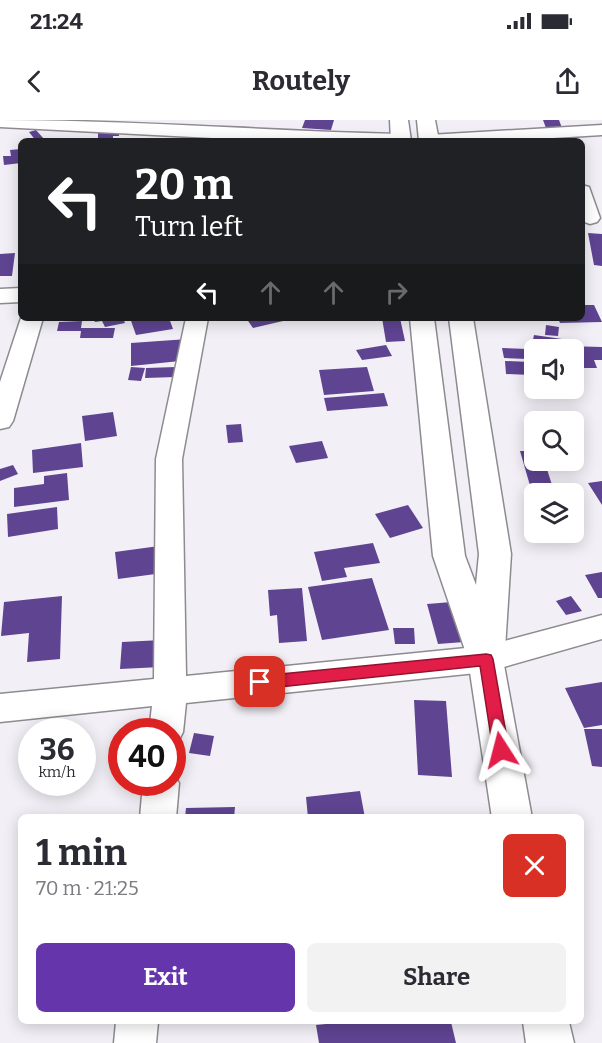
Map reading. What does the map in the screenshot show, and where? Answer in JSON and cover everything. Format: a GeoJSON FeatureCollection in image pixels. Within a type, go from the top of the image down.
{"type":"FeatureCollection","features":[{"type":"Feature","properties":{"kind":"main road"},"geometry":{"type":"LineString","coordinates":[[426,120],[429,138]]}},
{"type":"Feature","properties":{"kind":"main road"},"geometry":{"type":"LineString","coordinates":[[422,321],[449,556],[486,659],[511,814]]}},
{"type":"Feature","properties":{"kind":"main road"},"geometry":{"type":"LineString","coordinates":[[461,321],[495,554],[486,659]]}},
{"type":"Feature","properties":{"kind":"main road"},"geometry":{"type":"LineString","coordinates":[[546,1024],[550,1043]]}},
{"type":"Feature","properties":{"kind":"street"},"geometry":{"type":"LineString","coordinates":[[0,122],[87,129],[400,133]]}},
{"type":"Feature","properties":{"kind":"street"},"geometry":{"type":"LineString","coordinates":[[470,138],[602,130]]}},
{"type":"Feature","properties":{"kind":"street"},"geometry":{"type":"LineString","coordinates":[[585,200],[591,217]]}},
{"type":"Feature","properties":{"kind":"street"},"geometry":{"type":"LineString","coordinates":[[0,296],[18,295]]}},
{"type":"Feature","properties":{"kind":"street"},"geometry":{"type":"LineString","coordinates":[[0,421],[31,321]]}},
{"type":"Feature","properties":{"kind":"street"},"geometry":{"type":"LineString","coordinates":[[167,718],[170,692],[169,459],[196,321]]}},
{"type":"Feature","properties":{"kind":"street"},"geometry":{"type":"LineString","coordinates":[[0,708],[486,659],[602,627]]}},
{"type":"Feature","properties":{"kind":"street"},"geometry":{"type":"LineString","coordinates":[[158,814],[160,796]]}},
{"type":"Feature","properties":{"kind":"street"},"geometry":{"type":"LineString","coordinates":[[135,1043],[137,1024]]}},
{"type":"Feature","properties":{"kind":"building"},"geometry":{"type":"Polygon","coordinates":[[[305,120],[334,120],[331,130],[302,128],[305,120]]]}},
{"type":"Feature","properties":{"kind":"building"},"geometry":{"type":"Polygon","coordinates":[[[543,120],[559,120],[562,128],[546,128],[543,120]]]}},
{"type":"Feature","properties":{"kind":"building"},"geometry":{"type":"Polygon","coordinates":[[[36,130],[43,138],[34,138],[29,132],[36,130]]]}},
{"type":"Feature","properties":{"kind":"building"},"geometry":{"type":"Polygon","coordinates":[[[119,130],[119,136],[98,138],[98,131],[119,130]]]}},
{"type":"Feature","properties":{"kind":"building"},"geometry":{"type":"Polygon","coordinates":[[[18,149],[18,163],[4,165],[3,156],[11,156],[10,150],[18,149]]]}},
{"type":"Feature","properties":{"kind":"building"},"geometry":{"type":"Polygon","coordinates":[[[588,233],[602,234],[602,266],[594,265],[588,233]]]}},
{"type":"Feature","properties":{"kind":"building"},"geometry":{"type":"Polygon","coordinates":[[[15,253],[12,276],[0,276],[0,254],[15,253]]]}},
{"type":"Feature","properties":{"kind":"building"},"geometry":{"type":"Polygon","coordinates":[[[585,305],[594,305],[602,322],[560,323],[559,321],[585,321],[585,305]]]}},
{"type":"Feature","properties":{"kind":"building"},"geometry":{"type":"Polygon","coordinates":[[[82,321],[81,328],[115,328],[113,338],[80,338],[81,331],[57,331],[59,322],[82,321]]]}},
{"type":"Feature","properties":{"kind":"building"},"geometry":{"type":"Polygon","coordinates":[[[102,321],[124,321],[125,323],[105,327],[102,321]]]}},
{"type":"Feature","properties":{"kind":"building"},"geometry":{"type":"Polygon","coordinates":[[[131,321],[170,321],[173,329],[136,335],[131,321]]]}},
{"type":"Feature","properties":{"kind":"building"},"geometry":{"type":"Polygon","coordinates":[[[248,321],[283,321],[253,328],[248,321]]]}},
{"type":"Feature","properties":{"kind":"building"},"geometry":{"type":"Polygon","coordinates":[[[382,321],[401,321],[405,341],[386,342],[382,321]]]}},
{"type":"Feature","properties":{"kind":"building"},"geometry":{"type":"Polygon","coordinates":[[[546,325],[559,327],[558,336],[545,335],[546,325]]]}},
{"type":"Feature","properties":{"kind":"building"},"geometry":{"type":"Polygon","coordinates":[[[534,335],[562,339],[533,339],[534,335]]]}},
{"type":"Feature","properties":{"kind":"building"},"geometry":{"type":"Polygon","coordinates":[[[188,339],[190,360],[131,366],[131,343],[188,339]]]}},
{"type":"Feature","properties":{"kind":"building"},"geometry":{"type":"Polygon","coordinates":[[[386,345],[392,356],[362,360],[356,350],[386,345]]]}},
{"type":"Feature","properties":{"kind":"building"},"geometry":{"type":"Polygon","coordinates":[[[584,347],[602,347],[602,360],[594,360],[597,368],[584,368],[584,347]]]}},
{"type":"Feature","properties":{"kind":"building"},"geometry":{"type":"Polygon","coordinates":[[[502,348],[524,349],[524,359],[504,358],[502,348]]]}},
{"type":"Feature","properties":{"kind":"building"},"geometry":{"type":"Polygon","coordinates":[[[505,361],[524,362],[524,375],[506,374],[505,361]]]}},
{"type":"Feature","properties":{"kind":"building"},"geometry":{"type":"Polygon","coordinates":[[[131,367],[145,368],[141,381],[128,380],[131,367]]]}},
{"type":"Feature","properties":{"kind":"building"},"geometry":{"type":"Polygon","coordinates":[[[176,367],[176,377],[145,378],[146,368],[176,367]]]}},
{"type":"Feature","properties":{"kind":"building"},"geometry":{"type":"Polygon","coordinates":[[[367,367],[374,391],[324,395],[319,370],[367,367]]]}},
{"type":"Feature","properties":{"kind":"building"},"geometry":{"type":"Polygon","coordinates":[[[384,393],[388,406],[327,411],[324,398],[384,393]]]}},
{"type":"Feature","properties":{"kind":"building"},"geometry":{"type":"Polygon","coordinates":[[[113,412],[117,436],[85,441],[82,416],[113,412]]]}},
{"type":"Feature","properties":{"kind":"building"},"geometry":{"type":"Polygon","coordinates":[[[241,424],[243,442],[228,443],[226,425],[241,424]]]}},
{"type":"Feature","properties":{"kind":"building"},"geometry":{"type":"Polygon","coordinates":[[[322,441],[328,458],[296,463],[289,446],[322,441]]]}},
{"type":"Feature","properties":{"kind":"building"},"geometry":{"type":"Polygon","coordinates":[[[81,443],[83,467],[33,473],[32,450],[81,443]]]}},
{"type":"Feature","properties":{"kind":"building"},"geometry":{"type":"Polygon","coordinates":[[[520,451],[524,451],[524,465],[520,451]]]}},
{"type":"Feature","properties":{"kind":"building"},"geometry":{"type":"Polygon","coordinates":[[[13,465],[18,474],[0,481],[0,469],[13,465]]]}},
{"type":"Feature","properties":{"kind":"building"},"geometry":{"type":"Polygon","coordinates":[[[526,471],[548,471],[551,483],[529,483],[526,471]]]}},
{"type":"Feature","properties":{"kind":"building"},"geometry":{"type":"Polygon","coordinates":[[[67,473],[69,500],[14,507],[14,488],[44,484],[44,476],[67,473]]]}},
{"type":"Feature","properties":{"kind":"building"},"geometry":{"type":"Polygon","coordinates":[[[602,481],[602,505],[588,483],[602,481]]]}},
{"type":"Feature","properties":{"kind":"building"},"geometry":{"type":"Polygon","coordinates":[[[408,505],[423,528],[390,538],[375,514],[408,505]]]}},
{"type":"Feature","properties":{"kind":"building"},"geometry":{"type":"Polygon","coordinates":[[[57,507],[58,529],[8,537],[7,514],[57,507]]]}},
{"type":"Feature","properties":{"kind":"building"},"geometry":{"type":"Polygon","coordinates":[[[373,543],[380,563],[344,568],[347,577],[322,581],[314,552],[373,543]]]}},
{"type":"Feature","properties":{"kind":"building"},"geometry":{"type":"Polygon","coordinates":[[[159,546],[163,573],[118,579],[115,552],[159,546]]]}},
{"type":"Feature","properties":{"kind":"building"},"geometry":{"type":"Polygon","coordinates":[[[602,572],[602,598],[598,598],[585,575],[602,572]]]}},
{"type":"Feature","properties":{"kind":"building"},"geometry":{"type":"Polygon","coordinates":[[[372,578],[389,630],[322,640],[308,587],[372,578]]]}},
{"type":"Feature","properties":{"kind":"building"},"geometry":{"type":"Polygon","coordinates":[[[302,588],[307,641],[279,643],[277,615],[270,616],[268,590],[302,588]]]}},
{"type":"Feature","properties":{"kind":"building"},"geometry":{"type":"Polygon","coordinates":[[[62,596],[60,659],[27,662],[29,633],[1,636],[4,602],[62,596]]]}},
{"type":"Feature","properties":{"kind":"building"},"geometry":{"type":"Polygon","coordinates":[[[571,596],[582,611],[566,615],[556,601],[571,596]]]}},
{"type":"Feature","properties":{"kind":"building"},"geometry":{"type":"Polygon","coordinates":[[[452,602],[464,642],[438,644],[427,604],[452,602]]]}},
{"type":"Feature","properties":{"kind":"building"},"geometry":{"type":"Polygon","coordinates":[[[393,628],[414,628],[415,644],[395,644],[393,628]]]}},
{"type":"Feature","properties":{"kind":"building"},"geometry":{"type":"Polygon","coordinates":[[[162,640],[161,667],[120,669],[122,642],[162,640]]]}},
{"type":"Feature","properties":{"kind":"building"},"geometry":{"type":"Polygon","coordinates":[[[602,682],[602,725],[584,728],[565,688],[602,682]]]}},
{"type":"Feature","properties":{"kind":"building"},"geometry":{"type":"Polygon","coordinates":[[[414,700],[446,701],[452,777],[418,775],[414,700]]]}},
{"type":"Feature","properties":{"kind":"building"},"geometry":{"type":"Polygon","coordinates":[[[584,729],[602,729],[602,767],[592,766],[584,729]]]}},
{"type":"Feature","properties":{"kind":"building"},"geometry":{"type":"Polygon","coordinates":[[[194,733],[214,736],[210,756],[189,753],[194,733]]]}},
{"type":"Feature","properties":{"kind":"building"},"geometry":{"type":"Polygon","coordinates":[[[360,791],[364,814],[308,814],[306,797],[360,791]]]}},
{"type":"Feature","properties":{"kind":"building"},"geometry":{"type":"Polygon","coordinates":[[[235,807],[234,814],[185,814],[186,808],[235,807]]]}},
{"type":"Feature","properties":{"kind":"building"},"geometry":{"type":"Polygon","coordinates":[[[451,1024],[456,1043],[319,1043],[316,1025],[451,1024]]]}},
{"type":"Feature","properties":{"kind":"route"},"geometry":{"type":"LineString","coordinates":[[260,682],[486,659],[501,750]]}}]}
